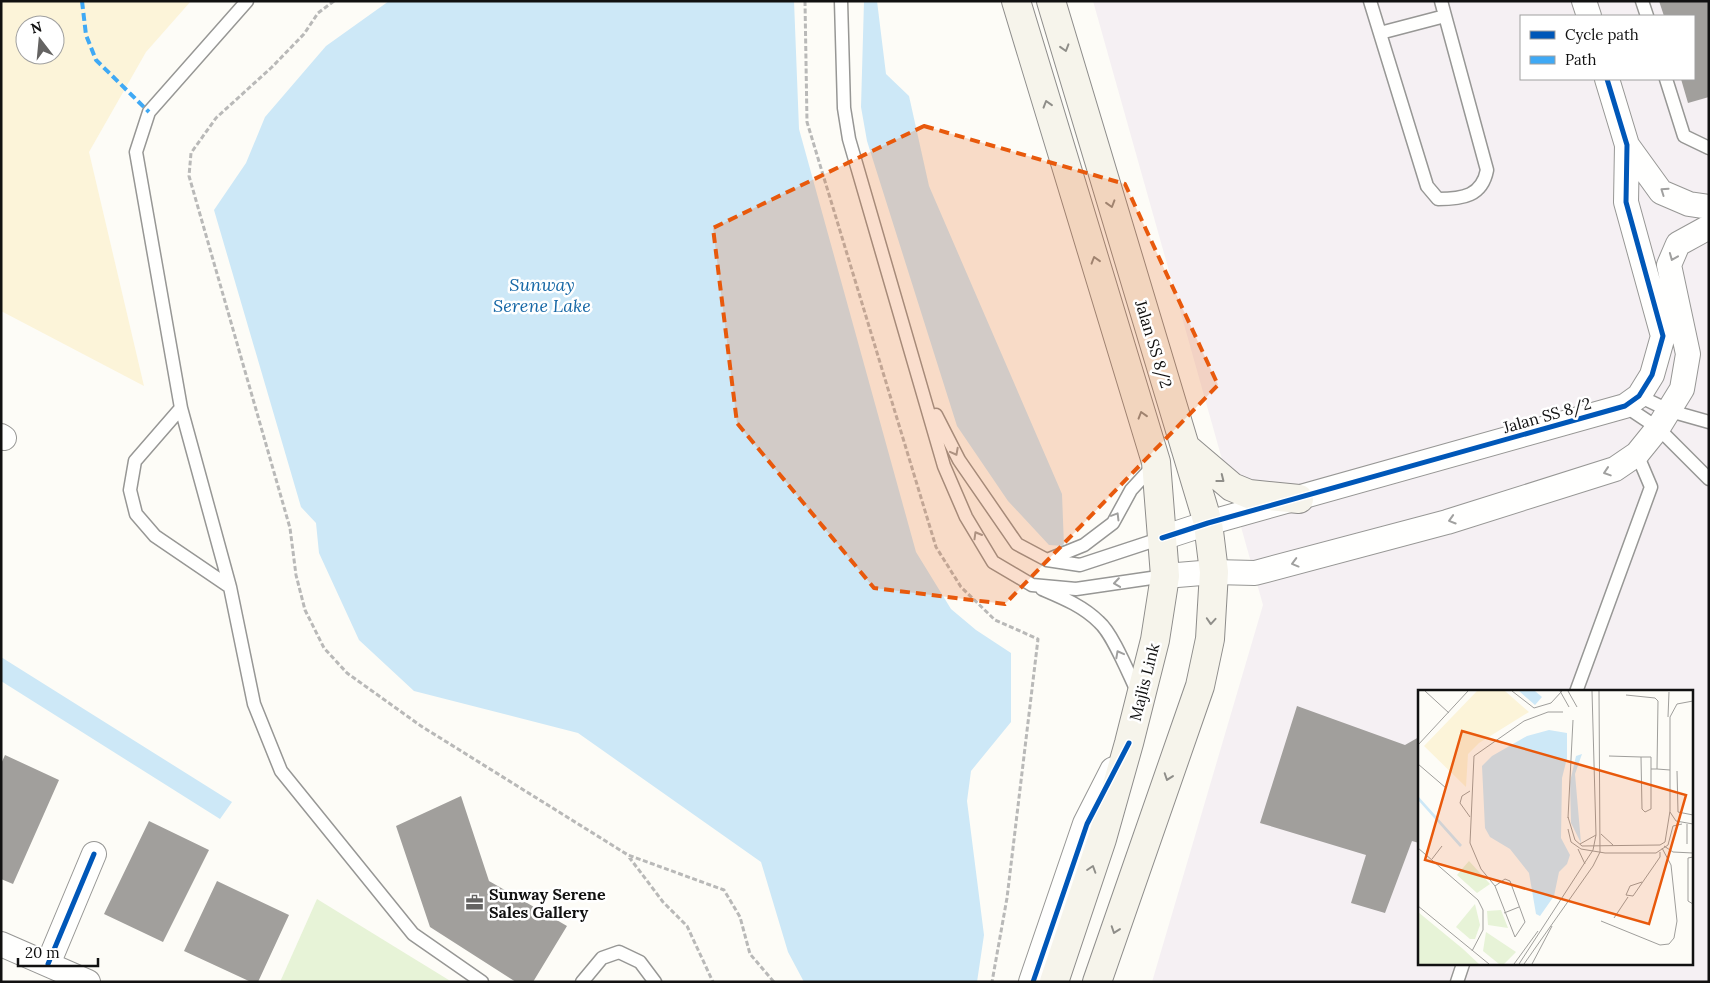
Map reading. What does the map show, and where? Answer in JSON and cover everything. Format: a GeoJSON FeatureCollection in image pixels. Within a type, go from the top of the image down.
{"type":"FeatureCollection","features":[{"type":"Feature","properties":{"kind":"main road","name":"Jalan SS 8/2"},"geometry":{"type":"LineString","coordinates":[[1016,1],[1156,462]]}},
{"type":"Feature","properties":{"kind":"main road","name":"Jalan SS 8/2"},"geometry":{"type":"LineString","coordinates":[[1051,1],[1208,523]]}},
{"type":"Feature","properties":{"kind":"main road"},"geometry":{"type":"LineString","coordinates":[[1184,447],[1232,487],[1249,494],[1299,499]]}},
{"type":"Feature","properties":{"kind":"main road","name":"Majlis Link"},"geometry":{"type":"LineString","coordinates":[[1054,982],[1102,839],[1155,640],[1165,576],[1156,462]]}},
{"type":"Feature","properties":{"kind":"main road"},"geometry":{"type":"LineString","coordinates":[[1097,982],[1200,686],[1210,639],[1214,572],[1208,523]]}},
{"type":"Feature","properties":{"kind":"street"},"geometry":{"type":"LineString","coordinates":[[1584,1],[1589,15]]}},
{"type":"Feature","properties":{"kind":"street"},"geometry":{"type":"LineString","coordinates":[[1607,80],[1627,145],[1626,202],[1663,336],[1652,375],[1632,401]]}},
{"type":"Feature","properties":{"kind":"street"},"geometry":{"type":"LineString","coordinates":[[1627,145],[1661,192],[1689,204],[1709,207]]}},
{"type":"Feature","properties":{"kind":"street"},"geometry":{"type":"LineString","coordinates":[[1165,576],[1214,572],[1255,574],[1447,522],[1615,469],[1637,454],[1664,419],[1682,389],[1688,354],[1670,265],[1678,244],[1709,227]]}},
{"type":"Feature","properties":{"kind":"street","name":"Jalan SS 8/2"},"geometry":{"type":"LineString","coordinates":[[1208,523],[1299,499],[1632,401]]}},
{"type":"Feature","properties":{"kind":"street"},"geometry":{"type":"LineString","coordinates":[[1162,538],[1208,523]]}},
{"type":"Feature","properties":{"kind":"street"},"geometry":{"type":"LineString","coordinates":[[1033,982],[1088,824],[1129,742]]}},
{"type":"Feature","properties":{"kind":"street"},"geometry":{"type":"LineString","coordinates":[[48,964],[94,854]]}},
{"type":"Feature","properties":{"kind":"street"},"geometry":{"type":"LineString","coordinates":[[1,944],[88,982]]}},
{"type":"Feature","properties":{"kind":"lane"},"geometry":{"type":"LineString","coordinates":[[247,1],[150,112],[136,152],[182,408],[230,587],[254,704],[281,771],[413,934],[482,982]]}},
{"type":"Feature","properties":{"kind":"lane"},"geometry":{"type":"LineString","coordinates":[[841,1],[844,108],[849,139],[944,466],[966,517],[993,562],[1032,584],[1075,604],[1101,623],[1120,656],[1140,698]]}},
{"type":"Feature","properties":{"kind":"lane"},"geometry":{"type":"LineString","coordinates":[[1370,1],[1427,186],[1438,199],[1454,199],[1473,193],[1484,184],[1487,170],[1441,1]]}},
{"type":"Feature","properties":{"kind":"lane"},"geometry":{"type":"LineString","coordinates":[[1642,1],[1647,15]]}},
{"type":"Feature","properties":{"kind":"lane"},"geometry":{"type":"LineString","coordinates":[[1380,33],[1445,16]]}},
{"type":"Feature","properties":{"kind":"lane"},"geometry":{"type":"LineString","coordinates":[[1666,80],[1684,136],[1709,148]]}},
{"type":"Feature","properties":{"kind":"lane"},"geometry":{"type":"LineString","coordinates":[[924,393],[959,460],[1017,544],[1047,560],[1080,565],[1162,538]]}},
{"type":"Feature","properties":{"kind":"lane"},"geometry":{"type":"LineString","coordinates":[[1632,401],[1664,419],[1709,479]]}},
{"type":"Feature","properties":{"kind":"lane"},"geometry":{"type":"LineString","coordinates":[[1632,401],[1664,419],[1709,422]]}},
{"type":"Feature","properties":{"kind":"lane"},"geometry":{"type":"LineString","coordinates":[[182,408],[135,461],[130,490],[136,514],[155,536],[230,587]]}},
{"type":"Feature","properties":{"kind":"lane"},"geometry":{"type":"LineString","coordinates":[[1577,690],[1651,487],[1637,454]]}},
{"type":"Feature","properties":{"kind":"lane"},"geometry":{"type":"LineString","coordinates":[[1047,560],[1084,545],[1113,523],[1131,490],[1156,462]]}},
{"type":"Feature","properties":{"kind":"lane"},"geometry":{"type":"LineString","coordinates":[[1032,584],[1076,589],[1165,576]]}},
{"type":"Feature","properties":{"kind":"lane"},"geometry":{"type":"LineString","coordinates":[[582,982],[602,958],[619,952],[640,962],[655,982]]}},
{"type":"Feature","properties":{"kind":"lane"},"geometry":{"type":"LineString","coordinates":[[1457,982],[1462,966]]}},
{"type":"Feature","properties":{"kind":"path"},"geometry":{"type":"LineString","coordinates":[[334,1],[318,13],[304,34],[272,67],[216,118],[191,153],[189,176],[290,528],[296,575],[305,610],[324,648],[347,674],[421,726],[628,855],[724,890],[740,918],[750,954],[774,982]]}},
{"type":"Feature","properties":{"kind":"path"},"geometry":{"type":"LineString","coordinates":[[805,1],[807,122],[936,547],[961,587],[995,620],[1038,640],[1007,898],[992,982]]}},
{"type":"Feature","properties":{"kind":"path"},"geometry":{"type":"LineString","coordinates":[[628,855],[663,902],[687,926],[713,982]]}},
{"type":"Feature","properties":{"kind":"highlighted area"},"geometry":{"type":"Polygon","coordinates":[[[924,126],[1125,184],[1218,385],[1005,604],[874,588],[737,423],[713,228],[924,126]]]}},
{"type":"Feature","properties":{"kind":"shaded area"},"geometry":{"type":"Polygon","coordinates":[[[1093,1],[1709,1],[1709,982],[1152,982],[1263,605],[1093,1]]]}},
{"type":"Feature","properties":{"kind":"green space"},"geometry":{"type":"Polygon","coordinates":[[[317,899],[452,982],[280,982],[317,899]]]}},
{"type":"Feature","properties":{"kind":"sand"},"geometry":{"type":"Polygon","coordinates":[[[1,1],[191,1],[146,52],[89,152],[144,386],[1,311],[1,1]]]}},
{"type":"Feature","properties":{"kind":"water","name":"Sunway Serene Lake"},"geometry":{"type":"Polygon","coordinates":[[[389,1],[794,1],[799,129],[916,552],[951,609],[976,630],[1011,653],[1011,722],[971,771],[967,801],[984,935],[977,982],[804,982],[788,952],[761,862],[578,733],[414,691],[359,640],[319,553],[316,523],[301,507],[214,210],[246,163],[265,117],[326,46],[389,1]]]}},
{"type":"Feature","properties":{"kind":"water"},"geometry":{"type":"Polygon","coordinates":[[[864,1],[877,1],[886,74],[909,96],[929,186],[1062,494],[1064,546],[1049,545],[1008,501],[957,426],[867,141],[861,107],[864,1]]]}},
{"type":"Feature","properties":{"kind":"water"},"geometry":{"type":"Polygon","coordinates":[[[1,657],[232,802],[220,819],[1,681],[1,657]]]}},
{"type":"Feature","properties":{"kind":"building"},"geometry":{"type":"Polygon","coordinates":[[[1659,1],[1709,1],[1709,97],[1688,103],[1681,80],[1695,80],[1695,15],[1664,15],[1659,1]]]}},
{"type":"Feature","properties":{"kind":"building"},"geometry":{"type":"Polygon","coordinates":[[[1297,706],[1405,745],[1418,738],[1418,843],[1412,841],[1385,913],[1351,903],[1366,855],[1260,823],[1297,706]]]}},
{"type":"Feature","properties":{"kind":"building"},"geometry":{"type":"Polygon","coordinates":[[[5,755],[59,780],[13,884],[1,879],[1,764],[5,755]]]}},
{"type":"Feature","properties":{"kind":"building","name":"Sunway Serene Sales Gallery"},"geometry":{"type":"Polygon","coordinates":[[[461,796],[489,881],[567,926],[533,982],[516,982],[430,927],[396,826],[461,796]]]}},
{"type":"Feature","properties":{"kind":"building"},"geometry":{"type":"Polygon","coordinates":[[[149,821],[209,850],[163,942],[104,914],[149,821]]]}},
{"type":"Feature","properties":{"kind":"building"},"geometry":{"type":"Polygon","coordinates":[[[217,881],[289,915],[258,982],[251,982],[184,951],[217,881]]]}},
{"type":"Feature","properties":{"kind":"marked path"},"geometry":{"type":"LineString","coordinates":[[82,1],[86,35],[96,60],[149,112]]}},
{"type":"Feature","properties":{"kind":"cycle path"},"geometry":{"type":"LineString","coordinates":[[1162,538],[1208,523],[1625,406],[1639,396],[1652,375],[1663,336],[1626,202],[1627,145],[1607,80]]}},
{"type":"Feature","properties":{"kind":"cycle path"},"geometry":{"type":"LineString","coordinates":[[1033,982],[1087,824],[1129,743]]}},
{"type":"Feature","properties":{"kind":"cycle path"},"geometry":{"type":"LineString","coordinates":[[48,964],[94,854]]}},
{"type":"Feature","properties":{"kind":"place","name":"Sunway Serene Sales Gallery"},"geometry":{"type":"Point","coordinates":[475,903]}}]}
